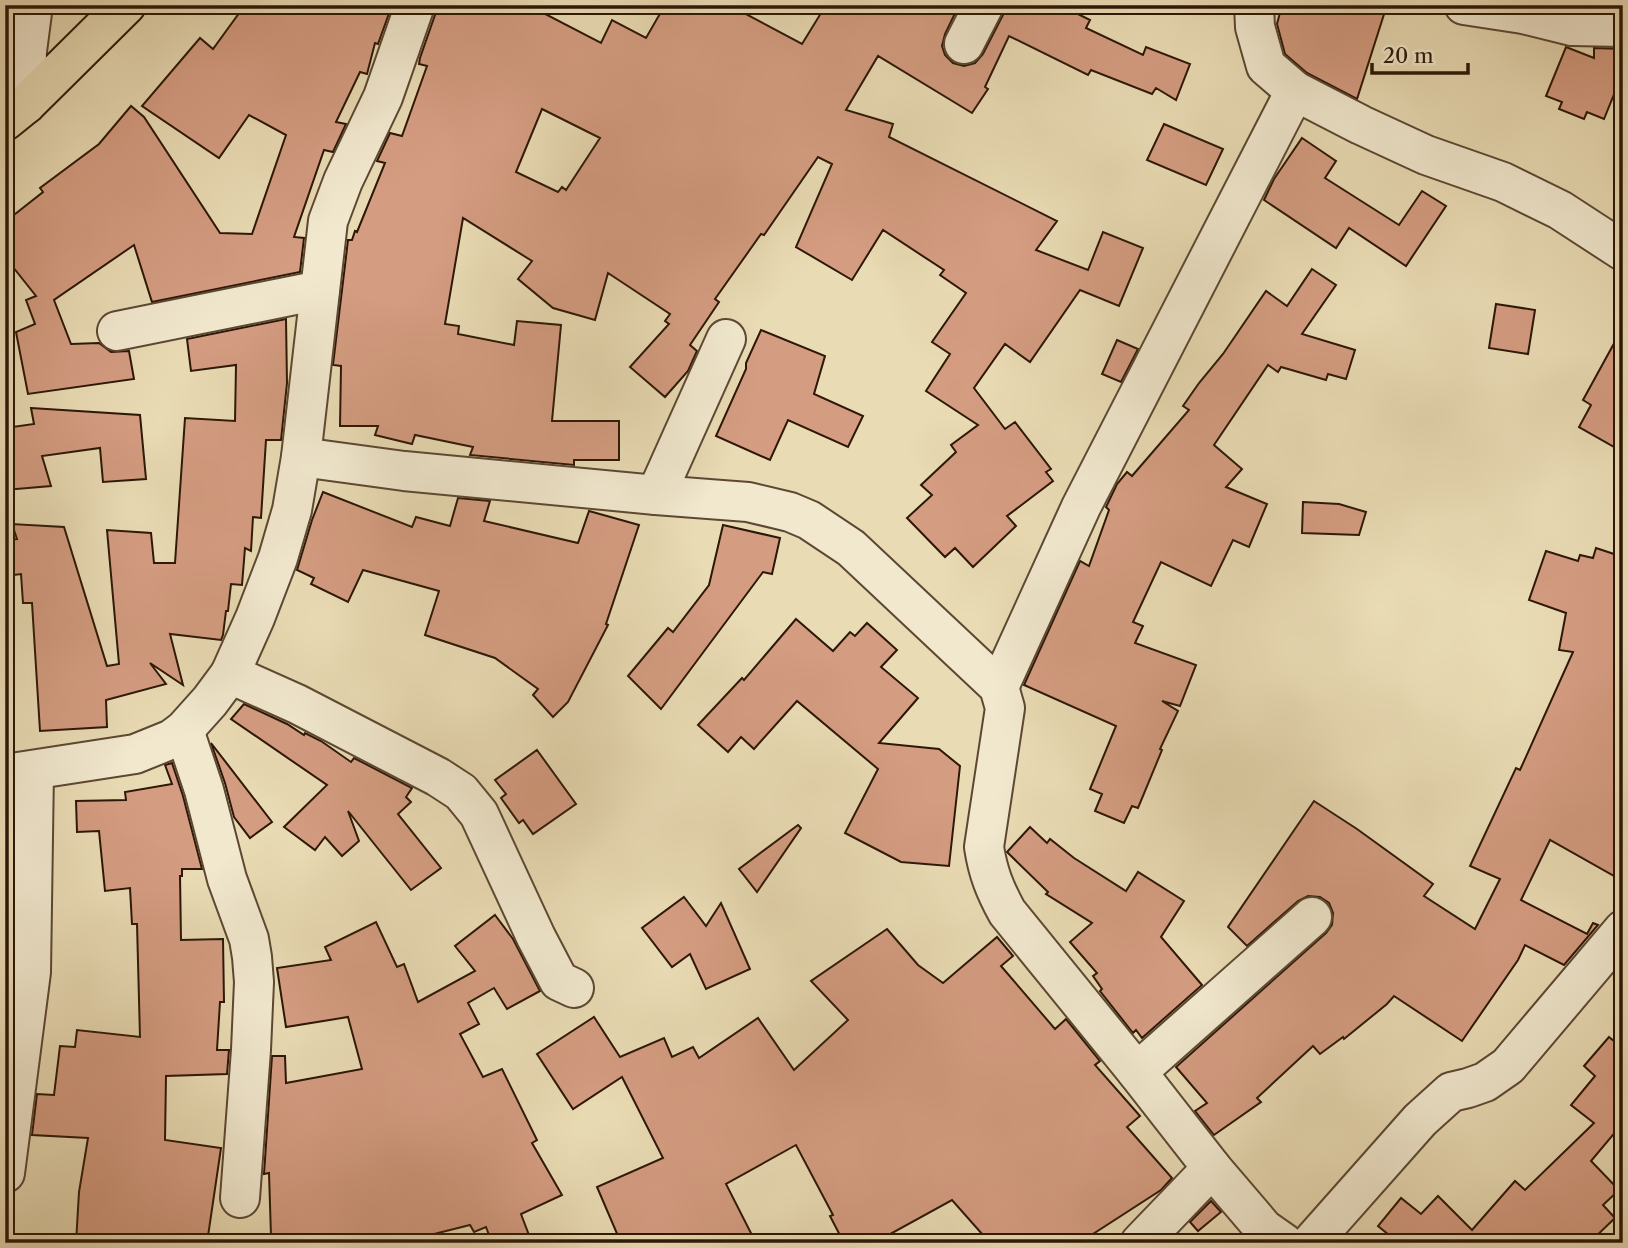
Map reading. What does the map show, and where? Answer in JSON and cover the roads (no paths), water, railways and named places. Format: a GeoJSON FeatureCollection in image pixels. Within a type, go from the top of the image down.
{"type":"FeatureCollection","features":[{"type":"Feature","properties":{"kind":"main road"},"geometry":{"type":"LineString","coordinates":[[16,112],[126,5]]}},
{"type":"Feature","properties":{"kind":"street"},"geometry":{"type":"LineString","coordinates":[[16,112],[33,5]]}},
{"type":"Feature","properties":{"kind":"street"},"geometry":{"type":"LineString","coordinates":[[5,1173],[31,972],[20,772],[135,754],[172,739],[184,730],[210,701],[230,674],[278,558],[292,510],[301,457],[328,221],[343,181],[383,97],[415,5]]}},
{"type":"Feature","properties":{"kind":"street"},"geometry":{"type":"LineString","coordinates":[[964,44],[984,5]]}},
{"type":"Feature","properties":{"kind":"street"},"geometry":{"type":"LineString","coordinates":[[1254,5],[1255,27],[1266,66],[1294,91],[1426,155],[1503,182],[1560,209],[1623,251]]}},
{"type":"Feature","properties":{"kind":"street"},"geometry":{"type":"LineString","coordinates":[[1464,5],[1523,14],[1572,26],[1623,27]]}},
{"type":"Feature","properties":{"kind":"street"},"geometry":{"type":"LineString","coordinates":[[999,687],[1081,507],[1294,91]]}},
{"type":"Feature","properties":{"kind":"street"},"geometry":{"type":"LineString","coordinates":[[117,331],[320,290]]}},
{"type":"Feature","properties":{"kind":"street"},"geometry":{"type":"LineString","coordinates":[[656,495],[726,339]]}},
{"type":"Feature","properties":{"kind":"street"},"geometry":{"type":"LineString","coordinates":[[301,457],[404,471],[748,502],[809,520],[850,548],[999,687],[1005,708],[984,847],[987,869],[1007,912],[1212,1168],[1264,1229],[1284,1243]]}},
{"type":"Feature","properties":{"kind":"street"},"geometry":{"type":"LineString","coordinates":[[230,674],[309,710],[438,777],[461,792],[480,814],[559,981],[574,988]]}},
{"type":"Feature","properties":{"kind":"street"},"geometry":{"type":"LineString","coordinates":[[184,730],[204,790],[227,879],[249,939],[252,957],[254,982],[251,1050],[240,1198]]}},
{"type":"Feature","properties":{"kind":"street"},"geometry":{"type":"LineString","coordinates":[[1137,1072],[1312,917]]}},
{"type":"Feature","properties":{"kind":"street"},"geometry":{"type":"LineString","coordinates":[[1311,1243],[1438,1101],[1451,1092],[1485,1082],[1508,1066],[1623,930]]}},
{"type":"Feature","properties":{"kind":"street"},"geometry":{"type":"LineString","coordinates":[[1140,1243],[1212,1168]]}}]}
